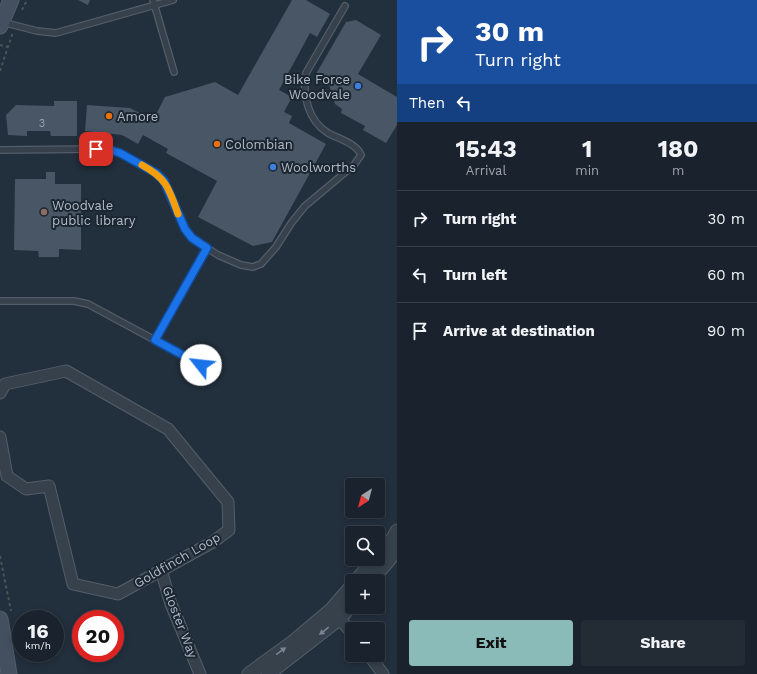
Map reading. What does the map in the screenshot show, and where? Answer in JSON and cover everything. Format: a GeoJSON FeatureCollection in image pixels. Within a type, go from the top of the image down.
{"type":"FeatureCollection","features":[{"type":"Feature","properties":{"kind":"main road"},"geometry":{"type":"LineString","coordinates":[[4,23],[10,0]]}},
{"type":"Feature","properties":{"kind":"main road"},"geometry":{"type":"LineString","coordinates":[[0,618],[9,674]]}},
{"type":"Feature","properties":{"kind":"street","name":"Goldfinch Loop"},"geometry":{"type":"LineString","coordinates":[[0,394],[5,384],[66,372],[168,429],[228,502],[229,530],[213,542],[118,594],[73,584],[49,486],[26,489],[7,476],[0,437]]}},
{"type":"Feature","properties":{"kind":"street"},"geometry":{"type":"LineString","coordinates":[[385,548],[394,538],[397,531]]}},
{"type":"Feature","properties":{"kind":"street"},"geometry":{"type":"LineString","coordinates":[[377,574],[397,550]]}},
{"type":"Feature","properties":{"kind":"street"},"geometry":{"type":"LineString","coordinates":[[362,574],[369,566]]}},
{"type":"Feature","properties":{"kind":"street","name":"Gloster Way"},"geometry":{"type":"LineString","coordinates":[[161,570],[172,604],[200,674]]}},
{"type":"Feature","properties":{"kind":"street"},"geometry":{"type":"LineString","coordinates":[[268,674],[336,614],[345,598]]}},
{"type":"Feature","properties":{"kind":"street"},"geometry":{"type":"LineString","coordinates":[[249,674],[293,642],[345,608]]}},
{"type":"Feature","properties":{"kind":"street"},"geometry":{"type":"LineString","coordinates":[[336,614],[345,625]]}},
{"type":"Feature","properties":{"kind":"street"},"geometry":{"type":"LineString","coordinates":[[374,662],[383,674]]}},
{"type":"Feature","properties":{"kind":"lane"},"geometry":{"type":"LineString","coordinates":[[4,23],[37,31],[56,33],[154,3],[173,0]]}},
{"type":"Feature","properties":{"kind":"lane"},"geometry":{"type":"LineString","coordinates":[[154,3],[174,72]]}},
{"type":"Feature","properties":{"kind":"lane"},"geometry":{"type":"LineString","coordinates":[[0,150],[96,149],[110,150],[120,153],[156,173],[164,181],[185,229],[192,238],[207,248],[241,266],[253,267],[261,264],[276,247],[289,226],[305,206],[341,177],[360,159],[361,155],[355,147],[326,132],[316,122],[309,111],[306,94],[306,72],[345,6]]}},
{"type":"Feature","properties":{"kind":"lane"},"geometry":{"type":"LineString","coordinates":[[155,340],[207,248]]}},
{"type":"Feature","properties":{"kind":"lane"},"geometry":{"type":"LineString","coordinates":[[0,301],[74,301],[88,304],[201,365]]}},
{"type":"Feature","properties":{"kind":"path"},"geometry":{"type":"LineString","coordinates":[[0,71],[8,47],[4,23],[27,0]]}},
{"type":"Feature","properties":{"kind":"path"},"geometry":{"type":"LineString","coordinates":[[0,45],[8,47]]}},
{"type":"Feature","properties":{"kind":"building"},"geometry":{"type":"Polygon","coordinates":[[[78,0],[90,0],[88,5],[78,0]]]}},
{"type":"Feature","properties":{"kind":"building"},"geometry":{"type":"Polygon","coordinates":[[[292,0],[306,0],[330,14],[317,37],[310,33],[279,90],[292,97],[284,112],[292,116],[289,123],[326,144],[272,242],[253,246],[198,217],[217,181],[166,153],[168,149],[143,135],[138,144],[122,135],[85,131],[87,105],[130,108],[153,120],[165,97],[215,82],[238,95],[292,0]]]}},
{"type":"Feature","properties":{"kind":"building"},"geometry":{"type":"Polygon","coordinates":[[[356,20],[381,35],[358,74],[397,97],[397,125],[386,143],[363,130],[365,126],[341,113],[342,109],[335,104],[328,81],[316,74],[346,22],[356,20]]]}},
{"type":"Feature","properties":{"kind":"building"},"geometry":{"type":"Polygon","coordinates":[[[54,101],[77,101],[77,136],[51,136],[50,131],[27,131],[27,136],[8,135],[6,115],[16,105],[54,106],[54,101]]]}},
{"type":"Feature","properties":{"kind":"building"},"geometry":{"type":"Polygon","coordinates":[[[46,172],[55,172],[55,184],[81,184],[81,250],[59,249],[59,257],[39,257],[38,251],[14,250],[15,179],[46,179],[46,172]]]}},
{"type":"Feature","properties":{"kind":"slow traffic"},"geometry":{"type":"LineString","coordinates":[[142,165],[156,173],[164,181],[172,196],[178,214]]}},
{"type":"Feature","properties":{"kind":"place","name":"Bike Force Woodvale"},"geometry":{"type":"Point","coordinates":[358,86]}},
{"type":"Feature","properties":{"kind":"place","name":"Amore"},"geometry":{"type":"Point","coordinates":[109,116]}},
{"type":"Feature","properties":{"kind":"place","name":"Colombian"},"geometry":{"type":"Point","coordinates":[217,144]}},
{"type":"Feature","properties":{"kind":"place","name":"Woolworths"},"geometry":{"type":"Point","coordinates":[273,167]}},
{"type":"Feature","properties":{"kind":"place","name":"Woodvale public library"},"geometry":{"type":"Point","coordinates":[44,212]}},
{"type":"Feature","properties":{"kind":"route"},"geometry":{"type":"LineString","coordinates":[[96,149],[110,150],[120,153],[156,173],[164,181],[172,196],[185,229],[192,238],[207,248],[155,340],[201,365]]}}]}
